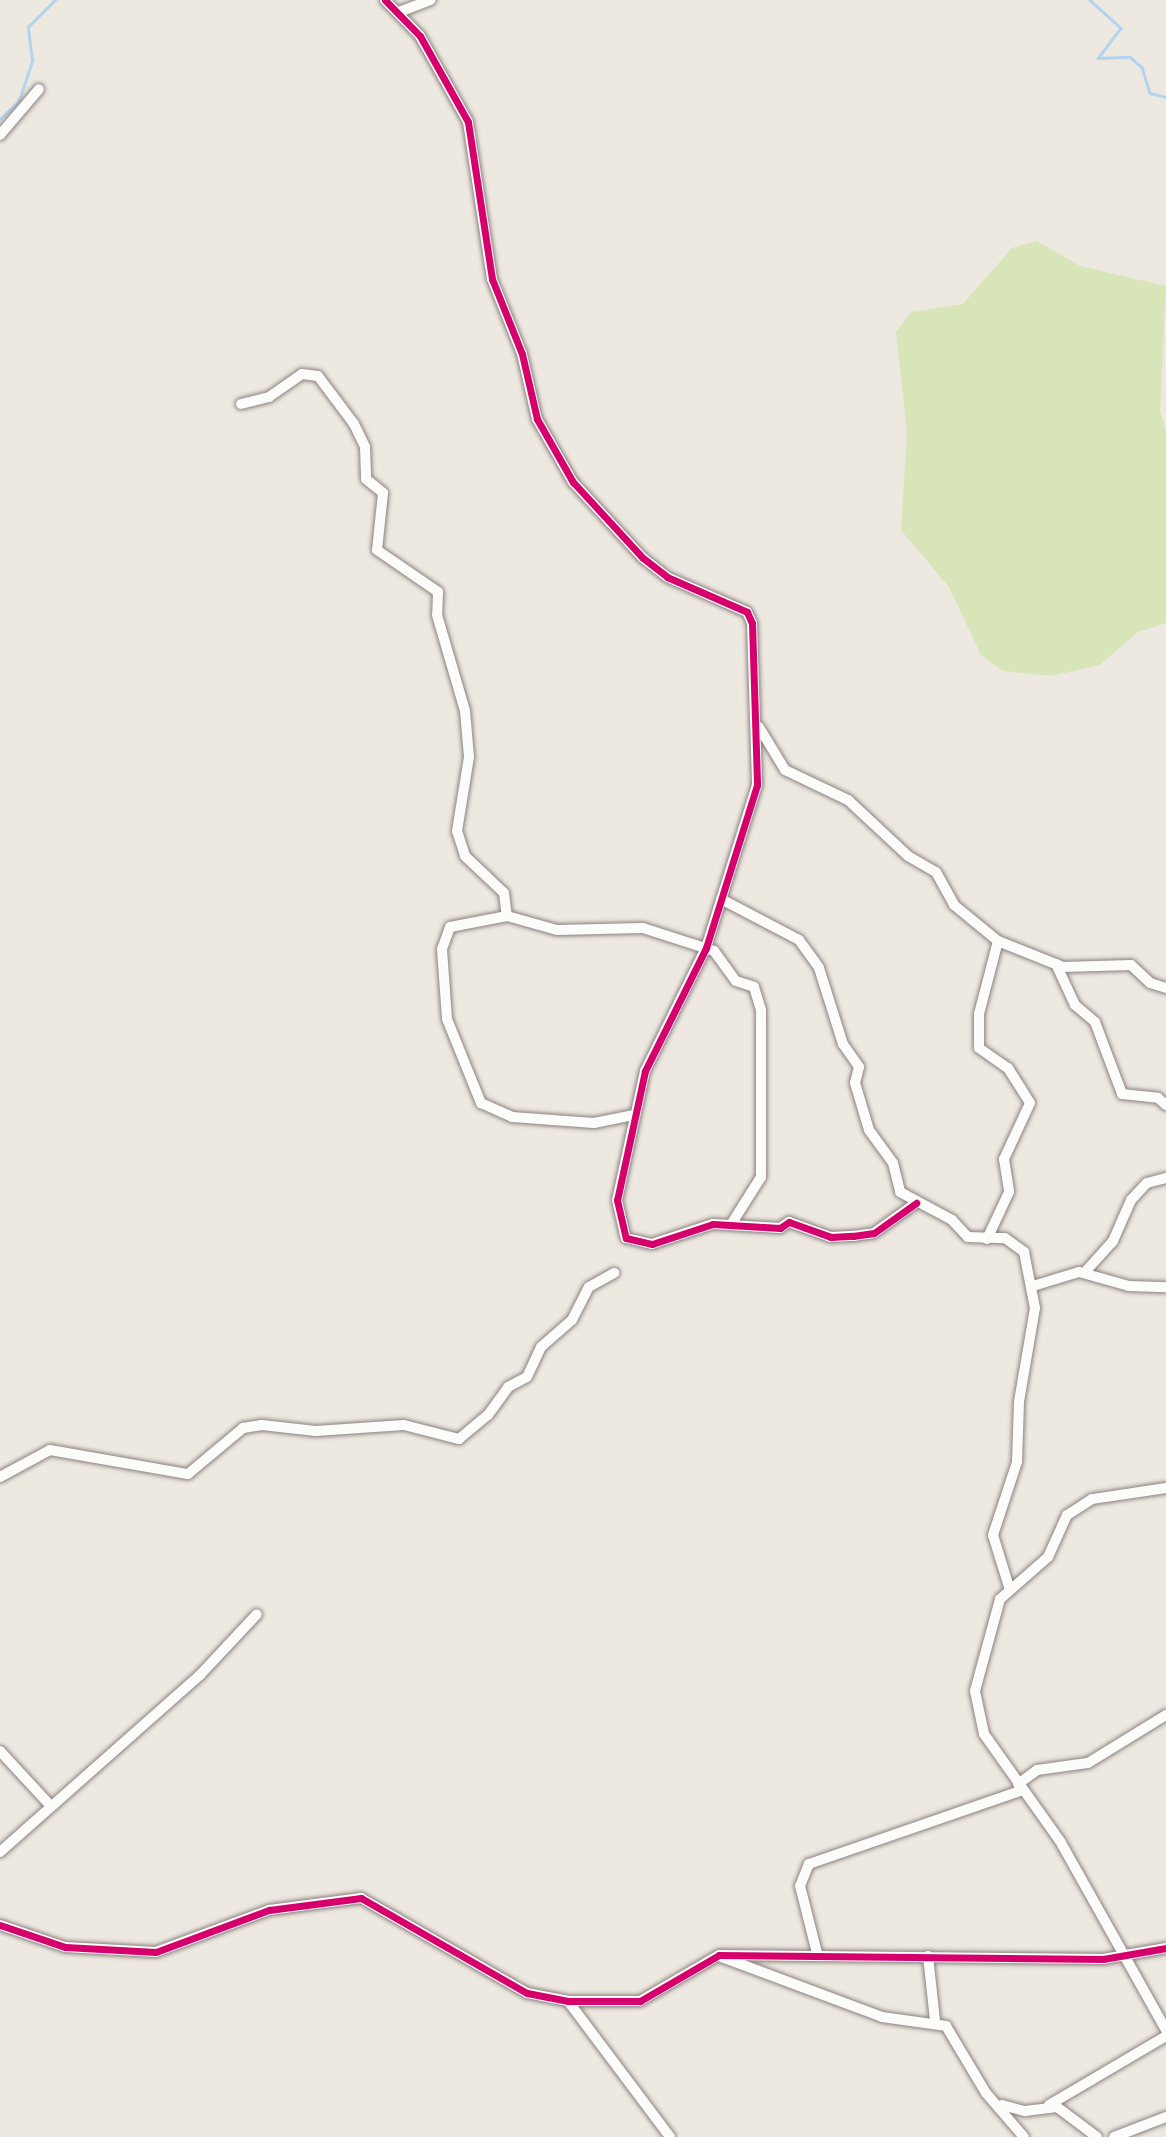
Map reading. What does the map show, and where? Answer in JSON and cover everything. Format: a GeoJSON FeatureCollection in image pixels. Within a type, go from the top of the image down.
{"type":"FeatureCollection","features":[{"type":"Feature","properties":{"kind":"street"},"geometry":{"type":"LineString","coordinates":[[385,0],[420,36],[472,134],[487,258],[537,419],[573,482],[643,558],[667,577],[747,612],[757,724],[757,785],[706,948],[645,1071],[617,1200],[626,1238],[652,1244],[732,1223],[780,1228],[789,1222],[831,1237],[853,1236],[874,1233],[916,1203]]}},
{"type":"Feature","properties":{"kind":"street"},"geometry":{"type":"LineString","coordinates":[[398,12],[431,0]]}},
{"type":"Feature","properties":{"kind":"street"},"geometry":{"type":"LineString","coordinates":[[0,135],[39,89]]}},
{"type":"Feature","properties":{"kind":"street"},"geometry":{"type":"LineString","coordinates":[[241,404],[269,397],[302,374],[318,376],[354,424],[365,447],[366,479],[383,493],[377,550],[438,592],[437,615],[465,711],[468,757],[457,831],[465,856],[504,893],[506,916]]}},
{"type":"Feature","properties":{"kind":"street"},"geometry":{"type":"LineString","coordinates":[[757,724],[785,770],[848,800],[908,856],[936,872],[954,905],[998,941],[1056,964],[1114,961],[1166,988]]}},
{"type":"Feature","properties":{"kind":"street"},"geometry":{"type":"LineString","coordinates":[[721,899],[799,940],[819,968],[843,1044],[859,1067],[855,1083],[869,1130],[893,1163],[895,1185],[916,1203],[952,1220],[968,1237],[1017,1242],[1032,1286],[1017,1462],[993,1535],[1009,1587]]}},
{"type":"Feature","properties":{"kind":"street"},"geometry":{"type":"LineString","coordinates":[[635,1115],[594,1123],[512,1117],[481,1103],[447,1019],[442,949],[450,927],[506,916],[557,930],[643,928],[706,948],[736,981],[754,987],[761,1010],[761,1177],[732,1223]]}},
{"type":"Feature","properties":{"kind":"street"},"geometry":{"type":"LineString","coordinates":[[987,1238],[1009,1192],[1004,1159],[1030,1103],[1008,1068],[979,1048],[979,1014],[998,941]]}},
{"type":"Feature","properties":{"kind":"street"},"geometry":{"type":"LineString","coordinates":[[1056,964],[1075,1005],[1095,1022],[1122,1094],[1158,1098],[1166,1105]]}},
{"type":"Feature","properties":{"kind":"street"},"geometry":{"type":"LineString","coordinates":[[1085,1272],[1113,1241],[1131,1200],[1147,1183],[1166,1178]]}},
{"type":"Feature","properties":{"kind":"street"},"geometry":{"type":"LineString","coordinates":[[1032,1286],[1085,1272],[1129,1286],[1166,1287]]}},
{"type":"Feature","properties":{"kind":"street"},"geometry":{"type":"LineString","coordinates":[[0,1477],[50,1450],[187,1474],[243,1428],[262,1425],[316,1431],[404,1425],[459,1439],[488,1415],[508,1387],[527,1377],[541,1347],[572,1320],[589,1287],[614,1273]]}},
{"type":"Feature","properties":{"kind":"street"},"geometry":{"type":"LineString","coordinates":[[1166,1488],[1077,1506],[1060,1524],[1048,1557],[1009,1587],[994,1613],[975,1691],[985,1734],[1060,1841],[1122,1958],[1166,2030]]}},
{"type":"Feature","properties":{"kind":"street"},"geometry":{"type":"LineString","coordinates":[[0,1852],[48,1803],[200,1675],[257,1614]]}},
{"type":"Feature","properties":{"kind":"street"},"geometry":{"type":"LineString","coordinates":[[817,1954],[800,1886],[809,1864],[1021,1787],[1037,1770],[1088,1763],[1166,1715]]}},
{"type":"Feature","properties":{"kind":"street"},"geometry":{"type":"LineString","coordinates":[[0,1751],[48,1803]]}},
{"type":"Feature","properties":{"kind":"street"},"geometry":{"type":"LineString","coordinates":[[0,1925],[65,1947],[156,1952],[269,1910],[361,1898],[527,1993],[568,2001],[640,2001],[719,1955],[1122,1958],[1166,1948]]}},
{"type":"Feature","properties":{"kind":"street"},"geometry":{"type":"LineString","coordinates":[[719,1955],[882,2017],[935,2020],[955,2036],[994,2102],[1024,2137]]}},
{"type":"Feature","properties":{"kind":"street"},"geometry":{"type":"LineString","coordinates":[[928,1956],[935,2020]]}},
{"type":"Feature","properties":{"kind":"street"},"geometry":{"type":"LineString","coordinates":[[568,2001],[670,2137]]}},
{"type":"Feature","properties":{"kind":"street"},"geometry":{"type":"LineString","coordinates":[[994,2102],[1014,2111],[1049,2105],[1166,2036]]}},
{"type":"Feature","properties":{"kind":"street"},"geometry":{"type":"LineString","coordinates":[[1049,2105],[1097,2137]]}},
{"type":"Feature","properties":{"kind":"street"},"geometry":{"type":"LineString","coordinates":[[1114,2137],[1166,2117]]}},
{"type":"Feature","properties":{"kind":"green space"},"geometry":{"type":"Polygon","coordinates":[[[1037,241],[1080,266],[1166,286],[1160,411],[1166,431],[1166,623],[1138,632],[1100,665],[1051,676],[1003,671],[981,655],[949,587],[901,530],[907,432],[896,332],[911,312],[963,304],[1012,248],[1037,241]]]}},
{"type":"Feature","properties":{"kind":"waterway"},"geometry":{"type":"LineString","coordinates":[[0,119],[19,101],[32,61],[28,27],[55,0]]}},
{"type":"Feature","properties":{"kind":"waterway"},"geometry":{"type":"LineString","coordinates":[[1090,0],[1121,28],[1098,58],[1130,57],[1142,67],[1150,93],[1166,97]]}},
{"type":"Feature","properties":{"kind":"cycle path"},"geometry":{"type":"LineString","coordinates":[[385,0],[420,36],[468,122],[492,279],[522,354],[537,419],[573,482],[643,558],[667,577],[747,612],[752,623],[757,785],[706,948],[645,1071],[617,1200],[626,1238],[652,1244],[713,1224],[780,1228],[789,1222],[831,1237],[853,1236],[874,1233],[916,1203]]}},
{"type":"Feature","properties":{"kind":"cycle path"},"geometry":{"type":"LineString","coordinates":[[0,1925],[65,1947],[156,1952],[269,1910],[361,1898],[527,1993],[568,2001],[640,2001],[719,1955],[1103,1959],[1166,1948]]}}]}
